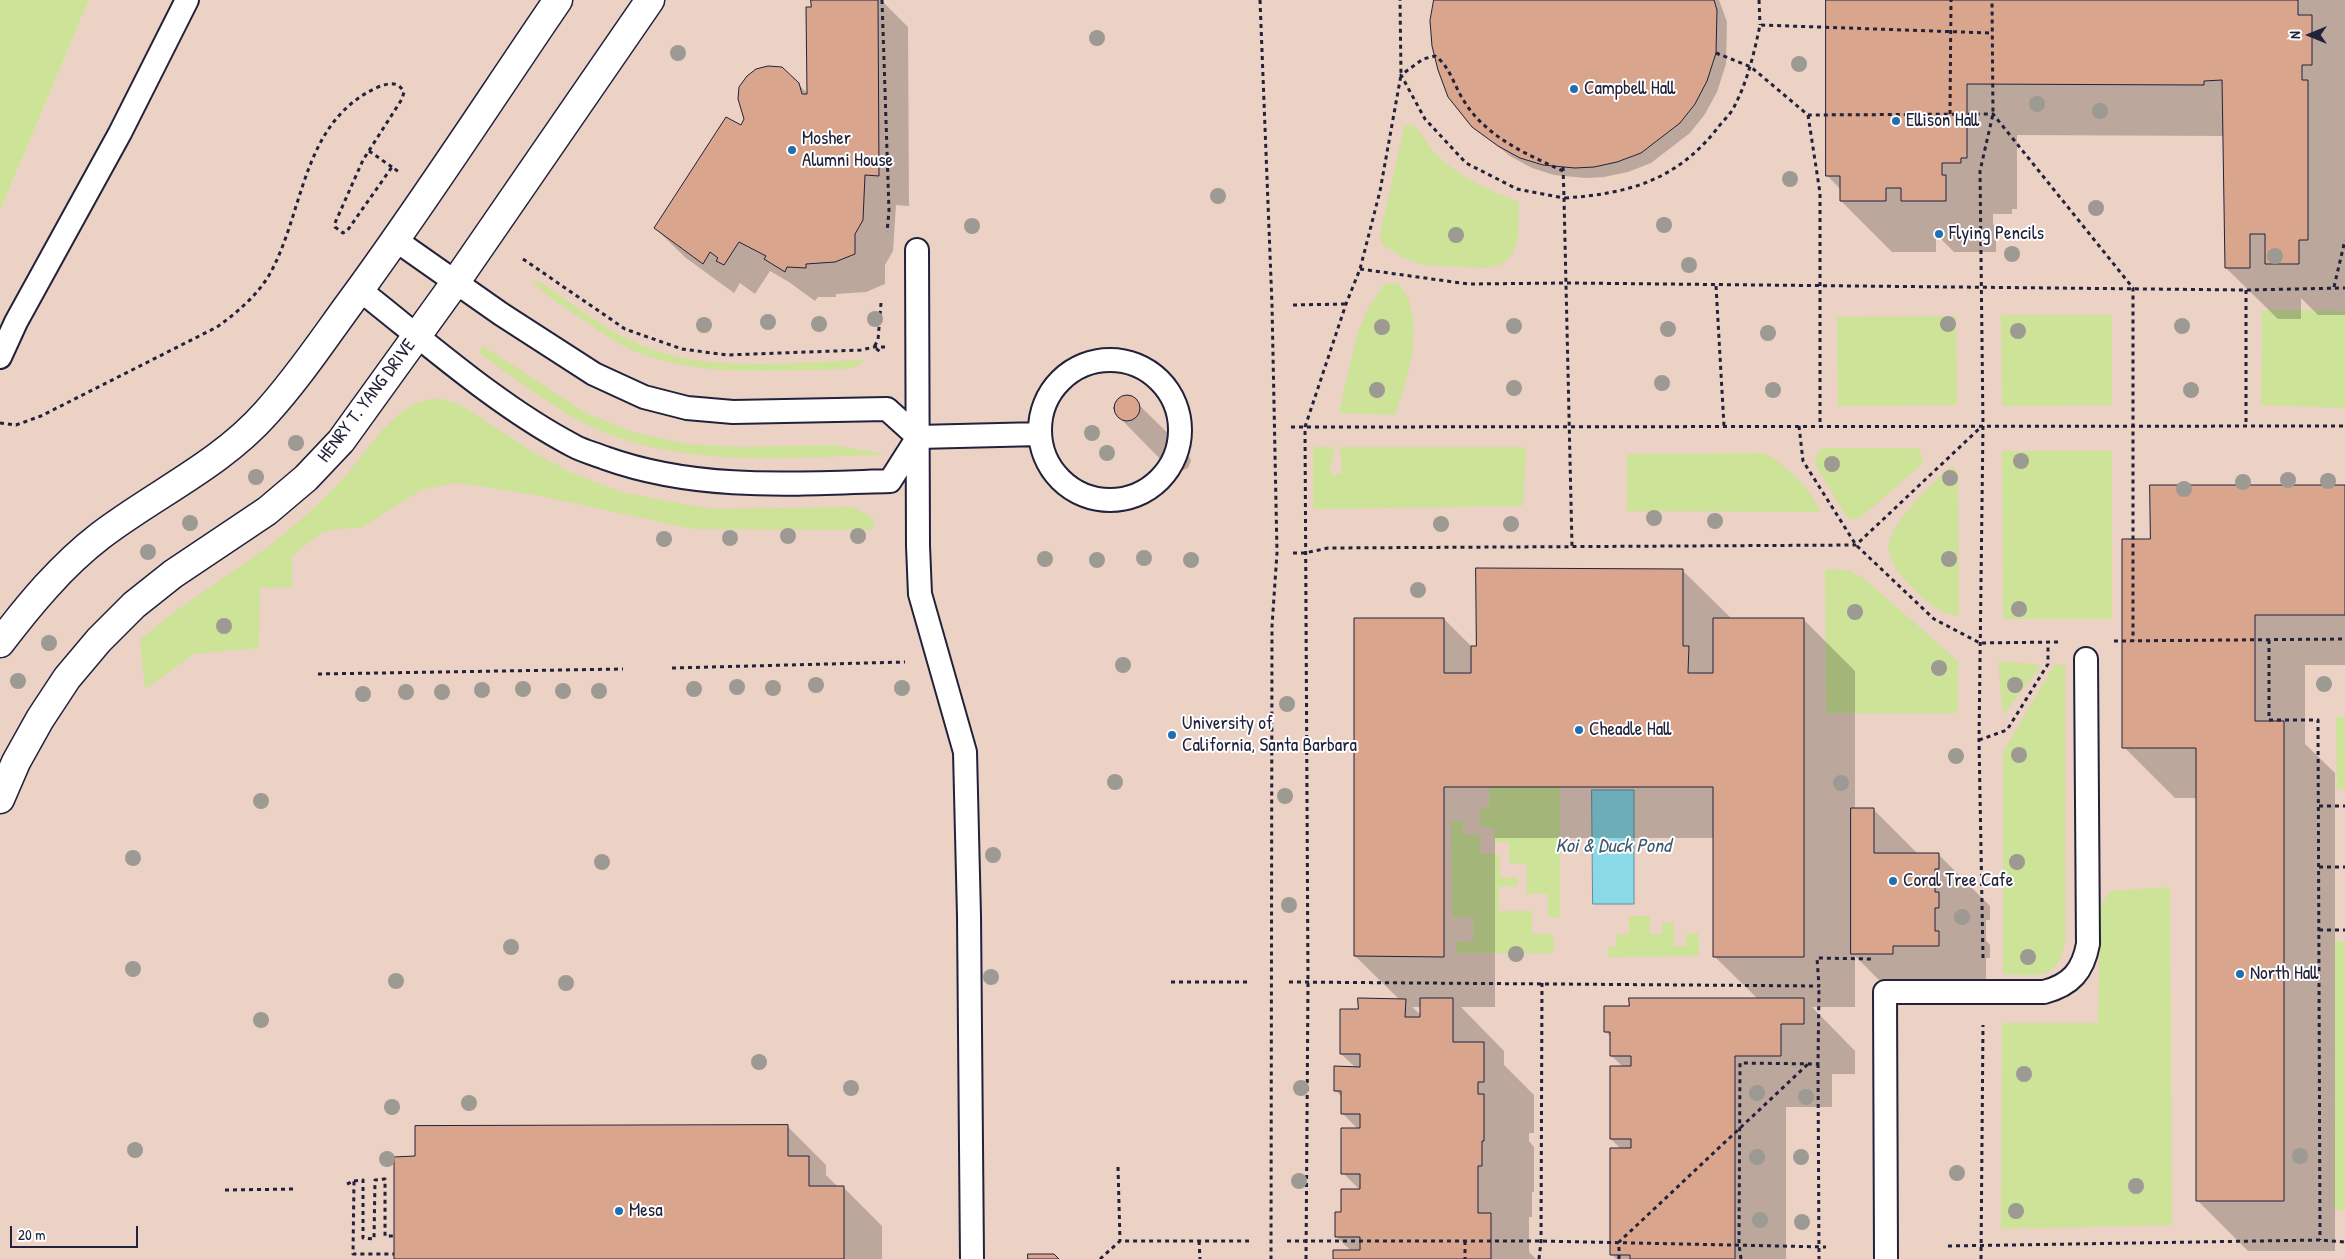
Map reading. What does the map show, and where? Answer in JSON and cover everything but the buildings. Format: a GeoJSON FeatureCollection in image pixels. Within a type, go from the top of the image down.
{"type":"FeatureCollection","features":[{"type":"Feature","properties":{"kind":"main road"},"geometry":{"type":"LineString","coordinates":[[0,643],[55,578],[100,536],[230,447],[266,414],[297,376],[397,241],[434,182],[558,0]]}},
{"type":"Feature","properties":{"kind":"main road","name":"HENRY T. YANG DRIVE"},"geometry":{"type":"LineString","coordinates":[[0,799],[16,762],[40,719],[67,678],[99,640],[134,605],[173,574],[267,511],[306,478],[341,441],[455,283],[650,0]]}},
{"type":"Feature","properties":{"kind":"lane"},"geometry":{"type":"LineString","coordinates":[[0,357],[16,322],[120,133],[187,0]]}},
{"type":"Feature","properties":{"kind":"lane"},"geometry":{"type":"LineString","coordinates":[[397,241],[455,283],[594,374],[644,397],[687,408],[733,412],[887,409],[918,437],[1040,434]]}},
{"type":"Feature","properties":{"kind":"lane"},"geometry":{"type":"LineString","coordinates":[[917,250],[918,546],[920,594],[965,752],[969,916],[972,1259]]}},
{"type":"Feature","properties":{"kind":"lane"},"geometry":{"type":"LineString","coordinates":[[360,290],[515,410],[575,447],[623,464],[676,478],[732,483],[890,480],[918,437]]}},
{"type":"Feature","properties":{"kind":"lane"},"geometry":{"type":"LineString","coordinates":[[1111,359],[1134,363],[1155,374],[1170,392],[1179,414],[1181,437],[1175,459],[1162,479],[1144,493],[1121,500],[1098,500],[1076,492],[1058,478],[1045,458],[1040,434],[1042,412],[1052,390],[1068,373],[1089,363],[1111,359]]}},
{"type":"Feature","properties":{"kind":"lane"},"geometry":{"type":"LineString","coordinates":[[1886,1259],[1885,992],[2044,992],[2058,989],[2070,981],[2080,971],[2086,958],[2088,944],[2086,658]]}},
{"type":"Feature","properties":{"kind":"path"},"geometry":{"type":"LineString","coordinates":[[882,0],[889,211],[886,240]]}},
{"type":"Feature","properties":{"kind":"path"},"geometry":{"type":"LineString","coordinates":[[1260,0],[1272,305],[1277,554],[1272,626],[1271,1259]]}},
{"type":"Feature","properties":{"kind":"path"},"geometry":{"type":"LineString","coordinates":[[1306,1259],[1308,983],[1305,427],[1346,304],[1360,269],[1380,190],[1401,75],[1400,0]]}},
{"type":"Feature","properties":{"kind":"path"},"geometry":{"type":"LineString","coordinates":[[1401,75],[1424,119],[1466,163],[1517,189],[1564,198],[1604,195],[1657,180],[1700,149],[1732,110],[1750,67],[1760,25],[1759,0]]}},
{"type":"Feature","properties":{"kind":"path"},"geometry":{"type":"LineString","coordinates":[[1950,114],[1951,0]]}},
{"type":"Feature","properties":{"kind":"path"},"geometry":{"type":"LineString","coordinates":[[1981,1259],[1983,959],[1979,740],[1983,426],[1980,171],[1993,114],[1992,0]]}},
{"type":"Feature","properties":{"kind":"path"},"geometry":{"type":"LineString","coordinates":[[1760,25],[1991,33]]}},
{"type":"Feature","properties":{"kind":"path"},"geometry":{"type":"LineString","coordinates":[[1716,53],[1750,67],[1808,115],[1993,114]]}},
{"type":"Feature","properties":{"kind":"path"},"geometry":{"type":"LineString","coordinates":[[1401,75],[1423,59],[1435,56],[1444,62],[1464,102],[1492,134],[1534,158],[1563,169],[1572,546]]}},
{"type":"Feature","properties":{"kind":"path"},"geometry":{"type":"LineString","coordinates":[[0,423],[16,424],[41,416],[217,327],[230,318],[249,300],[271,271],[284,242],[302,181],[320,143],[335,120],[355,101],[372,90],[382,86],[397,84],[404,92],[402,99],[369,151],[335,223],[335,227],[343,232],[347,231],[392,167]]}},
{"type":"Feature","properties":{"kind":"path"},"geometry":{"type":"LineString","coordinates":[[1993,114],[2133,288],[2133,641]]}},
{"type":"Feature","properties":{"kind":"path"},"geometry":{"type":"LineString","coordinates":[[1808,115],[1820,193],[1820,426]]}},
{"type":"Feature","properties":{"kind":"path"},"geometry":{"type":"LineString","coordinates":[[369,151],[400,172]]}},
{"type":"Feature","properties":{"kind":"path"},"geometry":{"type":"LineString","coordinates":[[2334,287],[2345,240]]}},
{"type":"Feature","properties":{"kind":"path"},"geometry":{"type":"LineString","coordinates":[[523,259],[625,329],[682,349],[727,354],[861,350],[874,347],[890,348]]}},
{"type":"Feature","properties":{"kind":"path"},"geometry":{"type":"LineString","coordinates":[[1360,269],[1468,284],[1567,283],[1716,286],[1821,284],[2246,290],[2345,288]]}},
{"type":"Feature","properties":{"kind":"path"},"geometry":{"type":"LineString","coordinates":[[1716,286],[1724,426]]}},
{"type":"Feature","properties":{"kind":"path"},"geometry":{"type":"LineString","coordinates":[[2246,290],[2246,426]]}},
{"type":"Feature","properties":{"kind":"path"},"geometry":{"type":"LineString","coordinates":[[874,347],[878,340],[881,296]]}},
{"type":"Feature","properties":{"kind":"path"},"geometry":{"type":"LineString","coordinates":[[1293,305],[1346,304]]}},
{"type":"Feature","properties":{"kind":"path"},"geometry":{"type":"LineString","coordinates":[[874,347],[886,356]]}},
{"type":"Feature","properties":{"kind":"path"},"geometry":{"type":"LineString","coordinates":[[1799,426],[1803,461],[1856,545],[1934,619],[1980,643],[2067,642]]}},
{"type":"Feature","properties":{"kind":"path"},"geometry":{"type":"LineString","coordinates":[[1293,554],[1305,554],[1328,548],[1856,545],[1983,426]]}},
{"type":"Feature","properties":{"kind":"path"},"geometry":{"type":"LineString","coordinates":[[1292,427],[2345,426]]}},
{"type":"Feature","properties":{"kind":"path"},"geometry":{"type":"LineString","coordinates":[[2104,641],[2345,639]]}},
{"type":"Feature","properties":{"kind":"path"},"geometry":{"type":"LineString","coordinates":[[2269,640],[2269,720],[2318,720],[2320,1240]]}},
{"type":"Feature","properties":{"kind":"path"},"geometry":{"type":"LineString","coordinates":[[1979,740],[2007,730],[2048,664],[2048,642]]}},
{"type":"Feature","properties":{"kind":"path"},"geometry":{"type":"LineString","coordinates":[[672,668],[910,662]]}},
{"type":"Feature","properties":{"kind":"path"},"geometry":{"type":"LineString","coordinates":[[318,674],[623,669]]}},
{"type":"Feature","properties":{"kind":"path"},"geometry":{"type":"LineString","coordinates":[[2319,806],[2345,806]]}},
{"type":"Feature","properties":{"kind":"path"},"geometry":{"type":"LineString","coordinates":[[2319,867],[2345,867]]}},
{"type":"Feature","properties":{"kind":"path"},"geometry":{"type":"LineString","coordinates":[[2319,930],[2345,930]]}},
{"type":"Feature","properties":{"kind":"path"},"geometry":{"type":"LineString","coordinates":[[1819,1259],[1819,986],[1817,958],[1876,959]]}},
{"type":"Feature","properties":{"kind":"path"},"geometry":{"type":"LineString","coordinates":[[1973,959],[1983,959]]}},
{"type":"Feature","properties":{"kind":"path"},"geometry":{"type":"LineString","coordinates":[[1171,982],[1251,982]]}},
{"type":"Feature","properties":{"kind":"path"},"geometry":{"type":"LineString","coordinates":[[1289,982],[1819,986]]}},
{"type":"Feature","properties":{"kind":"path"},"geometry":{"type":"LineString","coordinates":[[1539,1259],[1541,1241],[1542,983]]}},
{"type":"Feature","properties":{"kind":"path"},"geometry":{"type":"LineString","coordinates":[[1741,1259],[1739,1244],[1740,1064],[1818,1064]]}},
{"type":"Feature","properties":{"kind":"path"},"geometry":{"type":"LineString","coordinates":[[1619,1259],[1619,1242],[1808,1064]]}},
{"type":"Feature","properties":{"kind":"path"},"geometry":{"type":"LineString","coordinates":[[1118,1167],[1120,1241]]}},
{"type":"Feature","properties":{"kind":"path"},"geometry":{"type":"LineString","coordinates":[[347,1184],[363,1180],[363,1238],[374,1239],[375,1180],[385,1179],[385,1236],[394,1236]]}},
{"type":"Feature","properties":{"kind":"path"},"geometry":{"type":"LineString","coordinates":[[354,1181],[353,1254],[394,1254]]}},
{"type":"Feature","properties":{"kind":"path"},"geometry":{"type":"LineString","coordinates":[[226,1190],[296,1189]]}},
{"type":"Feature","properties":{"kind":"path"},"geometry":{"type":"LineString","coordinates":[[1948,1246],[2320,1240],[2345,1242]]}},
{"type":"Feature","properties":{"kind":"path"},"geometry":{"type":"LineString","coordinates":[[1100,1259],[1120,1241],[1249,1241]]}},
{"type":"Feature","properties":{"kind":"path"},"geometry":{"type":"LineString","coordinates":[[1198,1241],[1200,1259]]}},
{"type":"Feature","properties":{"kind":"path"},"geometry":{"type":"LineString","coordinates":[[1287,1241],[1541,1241],[1826,1247]]}},
{"type":"Feature","properties":{"kind":"path"},"geometry":{"type":"LineString","coordinates":[[1465,1241],[1466,1259]]}},
{"type":"Feature","properties":{"kind":"shaded area","name":"University of California, Santa Barbara"},"geometry":{"type":"Polygon","coordinates":[[[89,0],[2345,0],[2345,1259],[0,1259],[0,211],[89,0]]]}},
{"type":"Feature","properties":{"kind":"green space"},"geometry":{"type":"Polygon","coordinates":[[[0,0],[89,0],[0,211],[0,0]]]}},
{"type":"Feature","properties":{"kind":"green space"},"geometry":{"type":"Polygon","coordinates":[[[1411,124],[1421,133],[1433,151],[1452,168],[1484,187],[1519,202],[1518,239],[1512,255],[1501,265],[1487,268],[1423,265],[1402,257],[1382,244],[1380,235],[1404,127],[1411,124]]]}},
{"type":"Feature","properties":{"kind":"green space"},"geometry":{"type":"Polygon","coordinates":[[[532,280],[540,282],[591,318],[618,334],[646,347],[671,355],[697,360],[754,364],[865,360],[856,367],[847,369],[738,371],[684,365],[658,359],[632,350],[609,337],[558,303],[532,280]]]}},
{"type":"Feature","properties":{"kind":"green space"},"geometry":{"type":"Polygon","coordinates":[[[1398,283],[1410,303],[1414,332],[1408,374],[1395,415],[1339,413],[1356,338],[1367,310],[1384,284],[1398,283]]]}},
{"type":"Feature","properties":{"kind":"green space"},"geometry":{"type":"Polygon","coordinates":[[[2262,310],[2345,311],[2345,408],[2261,405],[2262,310]]]}},
{"type":"Feature","properties":{"kind":"green space"},"geometry":{"type":"Polygon","coordinates":[[[2001,315],[2112,315],[2112,405],[2002,406],[2001,315]]]}},
{"type":"Feature","properties":{"kind":"green space"},"geometry":{"type":"Polygon","coordinates":[[[1956,316],[1957,405],[1838,406],[1837,317],[1956,316]]]}},
{"type":"Feature","properties":{"kind":"green space"},"geometry":{"type":"Polygon","coordinates":[[[483,346],[586,413],[633,432],[687,444],[740,447],[831,445],[882,453],[882,455],[767,458],[728,457],[690,454],[616,437],[580,421],[541,397],[479,353],[483,346]]]}},
{"type":"Feature","properties":{"kind":"green space"},"geometry":{"type":"Polygon","coordinates":[[[430,399],[442,399],[459,404],[538,455],[570,472],[621,492],[718,509],[852,507],[873,517],[873,530],[693,529],[541,496],[473,485],[455,483],[421,490],[361,528],[336,529],[321,533],[292,556],[292,587],[260,588],[259,648],[194,654],[145,689],[140,640],[181,607],[263,551],[286,532],[340,482],[391,422],[416,404],[430,399]]]}},
{"type":"Feature","properties":{"kind":"green space"},"geometry":{"type":"Polygon","coordinates":[[[1313,447],[1334,447],[1333,462],[1330,463],[1331,475],[1342,474],[1340,447],[1526,447],[1523,506],[1313,509],[1313,447]]]}},
{"type":"Feature","properties":{"kind":"green space"},"geometry":{"type":"Polygon","coordinates":[[[1823,448],[1917,448],[1922,455],[1922,464],[1860,518],[1853,520],[1846,516],[1815,464],[1817,453],[1823,448]]]}},
{"type":"Feature","properties":{"kind":"green space"},"geometry":{"type":"Polygon","coordinates":[[[2002,451],[2112,451],[2112,619],[2003,619],[2002,451]]]}},
{"type":"Feature","properties":{"kind":"green space"},"geometry":{"type":"Polygon","coordinates":[[[1766,453],[1791,472],[1810,493],[1821,512],[1627,511],[1627,454],[1766,453]]]}},
{"type":"Feature","properties":{"kind":"green space"},"geometry":{"type":"Polygon","coordinates":[[[1953,467],[1958,473],[1959,616],[1946,613],[1934,607],[1924,598],[1899,572],[1892,562],[1889,551],[1894,530],[1901,519],[1931,485],[1948,469],[1953,467]]]}},
{"type":"Feature","properties":{"kind":"green space"},"geometry":{"type":"Polygon","coordinates":[[[1825,569],[1848,570],[1862,577],[1958,661],[1958,713],[1826,713],[1825,569]]]}},
{"type":"Feature","properties":{"kind":"green space"},"geometry":{"type":"Polygon","coordinates":[[[1998,661],[2042,665],[2003,715],[1998,661]]]}},
{"type":"Feature","properties":{"kind":"green space"},"geometry":{"type":"Polygon","coordinates":[[[2055,664],[2065,665],[2065,943],[2057,964],[2043,974],[2003,974],[2003,752],[2055,664]]]}},
{"type":"Feature","properties":{"kind":"green space"},"geometry":{"type":"Polygon","coordinates":[[[2336,717],[2345,717],[2345,789],[2337,789],[2336,717]]]}},
{"type":"Feature","properties":{"kind":"green space"},"geometry":{"type":"Polygon","coordinates":[[[1489,786],[1560,786],[1560,917],[1548,917],[1548,894],[1527,894],[1527,864],[1509,863],[1509,842],[1494,842],[1494,827],[1480,827],[1480,808],[1489,808],[1489,786]]]}},
{"type":"Feature","properties":{"kind":"green space"},"geometry":{"type":"Polygon","coordinates":[[[1451,821],[1463,821],[1463,834],[1479,834],[1480,854],[1499,854],[1500,878],[1517,877],[1517,886],[1499,886],[1499,911],[1532,911],[1532,934],[1553,934],[1554,953],[1456,953],[1456,942],[1473,941],[1473,917],[1452,917],[1451,821]]]}},
{"type":"Feature","properties":{"kind":"green space"},"geometry":{"type":"Polygon","coordinates":[[[2170,887],[2172,1225],[2001,1229],[2002,1023],[2098,1023],[2100,908],[2110,891],[2170,887]]]}},
{"type":"Feature","properties":{"kind":"green space"},"geometry":{"type":"Polygon","coordinates":[[[1629,916],[1650,916],[1650,934],[1662,934],[1663,923],[1674,923],[1674,946],[1686,946],[1686,933],[1698,933],[1699,956],[1608,957],[1608,947],[1616,947],[1616,935],[1629,934],[1629,916]]]}},
{"type":"Feature","properties":{"kind":"green space"},"geometry":{"type":"Polygon","coordinates":[[[2335,941],[2345,941],[2345,1210],[2334,1209],[2335,941]]]}},
{"type":"Feature","properties":{"kind":"water","name":"Koi & Duck Pond"},"geometry":{"type":"Polygon","coordinates":[[[1592,790],[1634,790],[1634,904],[1593,904],[1592,790]]]}},
{"type":"Feature","properties":{"kind":"place","name":"Campbell Hall"},"geometry":{"type":"Point","coordinates":[1574,89]}},
{"type":"Feature","properties":{"kind":"place","name":"Ellison Hall"},"geometry":{"type":"Point","coordinates":[1896,121]}},
{"type":"Feature","properties":{"kind":"place","name":"Mosher Alumni House"},"geometry":{"type":"Point","coordinates":[792,150]}},
{"type":"Feature","properties":{"kind":"place","name":"Flying Pencils"},"geometry":{"type":"Point","coordinates":[1939,234]}},
{"type":"Feature","properties":{"kind":"place","name":"Cheadle Hall"},"geometry":{"type":"Point","coordinates":[1579,730]}},
{"type":"Feature","properties":{"kind":"place","name":"University of California, Santa Barbara"},"geometry":{"type":"Point","coordinates":[1172,735]}},
{"type":"Feature","properties":{"kind":"place","name":"Coral Tree Cafe"},"geometry":{"type":"Point","coordinates":[1893,881]}},
{"type":"Feature","properties":{"kind":"place","name":"North Hall"},"geometry":{"type":"Point","coordinates":[2240,974]}},
{"type":"Feature","properties":{"kind":"place","name":"Mesa"},"geometry":{"type":"Point","coordinates":[619,1211]}}]}
